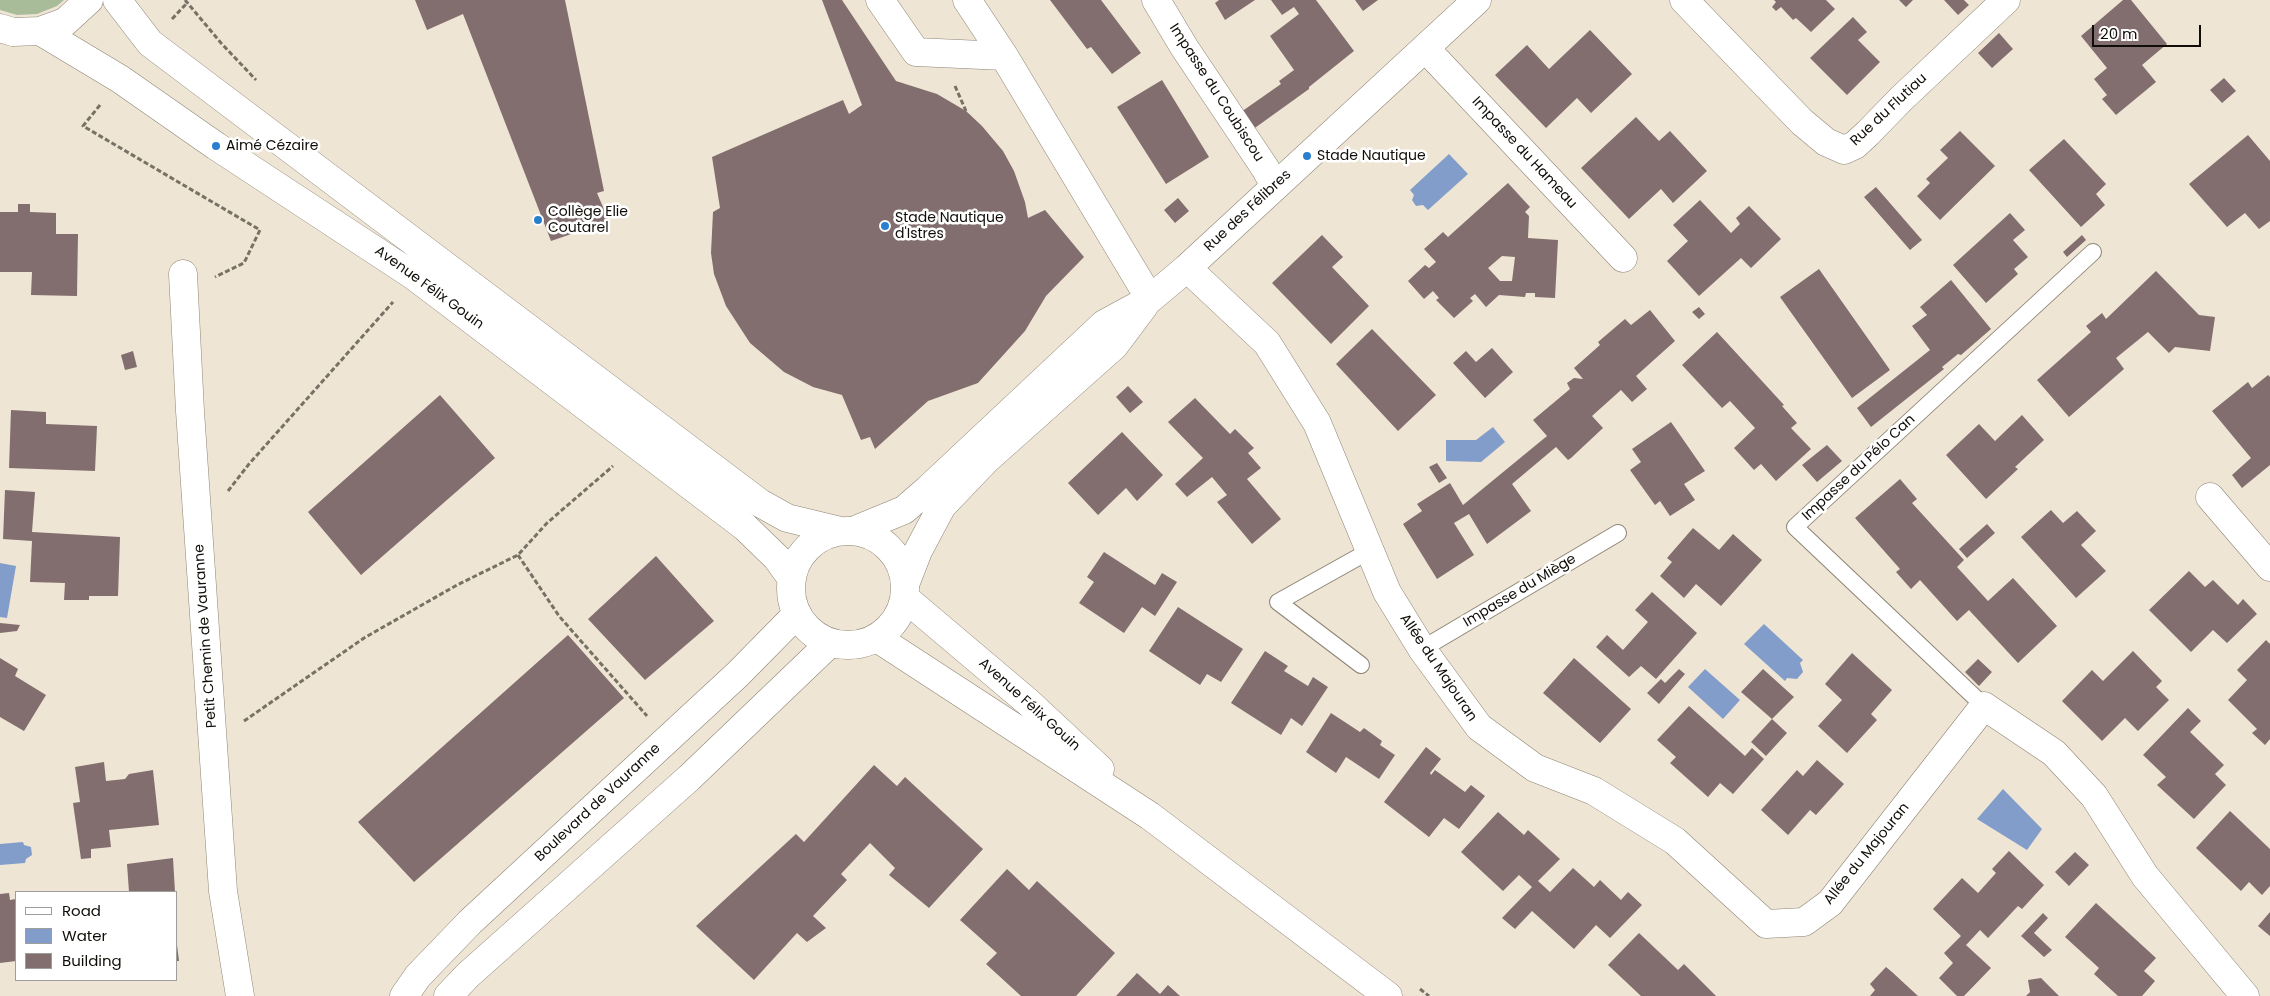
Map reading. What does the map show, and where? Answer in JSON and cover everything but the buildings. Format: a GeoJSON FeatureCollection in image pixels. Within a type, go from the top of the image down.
{"type":"FeatureCollection","features":[{"type":"Feature","properties":{"kind":"street"},"geometry":{"type":"LineString","coordinates":[[0,28],[12,32],[40,31],[65,22],[89,0]]}},
{"type":"Feature","properties":{"kind":"street","name":"Avenue Félix Gouin"},"geometry":{"type":"LineString","coordinates":[[117,0],[150,43],[760,503],[787,518],[847,531]]}},
{"type":"Feature","properties":{"kind":"street"},"geometry":{"type":"LineString","coordinates":[[880,0],[916,52],[1004,56]]}},
{"type":"Feature","properties":{"kind":"street"},"geometry":{"type":"LineString","coordinates":[[968,0],[1004,56],[1150,299]]}},
{"type":"Feature","properties":{"kind":"street","name":"Impasse du Coubiscou"},"geometry":{"type":"LineString","coordinates":[[1156,0],[1184,47],[1265,168],[1274,186]]}},
{"type":"Feature","properties":{"kind":"street","name":"Rue des Félibres"},"geometry":{"type":"LineString","coordinates":[[847,531],[904,510],[1104,324],[1150,299],[1187,268],[1477,0]]}},
{"type":"Feature","properties":{"kind":"street","name":"Rue du Flutiau"},"geometry":{"type":"LineString","coordinates":[[1684,0],[1802,122],[1826,142],[1844,150],[1855,145],[1868,133],[1901,99],[2006,0]]}},
{"type":"Feature","properties":{"kind":"street","name":"Avenue Félix Gouin"},"geometry":{"type":"LineString","coordinates":[[40,31],[120,79],[216,146],[414,276],[745,527],[776,558],[792,579]]}},
{"type":"Feature","properties":{"kind":"street","name":"Impasse du Hameau"},"geometry":{"type":"LineString","coordinates":[[1425,48],[1623,258]]}},
{"type":"Feature","properties":{"kind":"street","name":"Allée du Majouran"},"geometry":{"type":"LineString","coordinates":[[1187,268],[1266,343],[1317,423],[1387,592],[1422,649],[1478,727],[1535,768],[1594,791],[1675,841],[1766,924],[1804,922],[1830,903],[1984,706]]}},
{"type":"Feature","properties":{"kind":"street","name":"Petit Chemin de Vauranne"},"geometry":{"type":"LineString","coordinates":[[183,274],[197,518],[223,891],[240,996]]}},
{"type":"Feature","properties":{"kind":"street","name":"Rue des Félibres"},"geometry":{"type":"LineString","coordinates":[[905,590],[918,550],[942,506],[986,460],[1114,346],[1150,299]]}},
{"type":"Feature","properties":{"kind":"street"},"geometry":{"type":"LineString","coordinates":[[2210,497],[2270,567]]}},
{"type":"Feature","properties":{"kind":"street"},"geometry":{"type":"LineString","coordinates":[[847,531],[868,534],[888,548],[902,567],[905,590],[895,621],[877,638],[862,644],[846,645],[830,642],[817,636],[805,626],[797,614],[793,603],[792,579],[797,562],[808,548],[823,537],[847,531]]}},
{"type":"Feature","properties":{"kind":"street","name":"Avenue Félix Gouin"},"geometry":{"type":"LineString","coordinates":[[905,590],[1150,816]]}},
{"type":"Feature","properties":{"kind":"street","name":"Boulevard de Vauranne"},"geometry":{"type":"LineString","coordinates":[[404,996],[418,976],[470,922],[738,674],[797,614]]}},
{"type":"Feature","properties":{"kind":"street","name":"Avenue Félix Gouin"},"geometry":{"type":"LineString","coordinates":[[877,638],[1150,816],[1388,996]]}},
{"type":"Feature","properties":{"kind":"street"},"geometry":{"type":"LineString","coordinates":[[448,996],[468,975],[689,778],[830,642]]}},
{"type":"Feature","properties":{"kind":"street"},"geometry":{"type":"LineString","coordinates":[[1984,706],[2054,753],[2094,796],[2145,876],[2245,996]]}},
{"type":"Feature","properties":{"kind":"lane","name":"Impasse du Pélo Can"},"geometry":{"type":"LineString","coordinates":[[1984,706],[1795,527],[2093,252]]}},
{"type":"Feature","properties":{"kind":"lane","name":"Impasse du Miège"},"geometry":{"type":"LineString","coordinates":[[1422,649],[1618,533]]}},
{"type":"Feature","properties":{"kind":"lane"},"geometry":{"type":"LineString","coordinates":[[1361,665],[1278,602],[1371,550]]}},
{"type":"Feature","properties":{"kind":"path"},"geometry":{"type":"LineString","coordinates":[[120,79],[83,126],[260,230],[244,263]]}},
{"type":"Feature","properties":{"kind":"path"},"geometry":{"type":"LineString","coordinates":[[197,518],[223,498],[249,464],[332,373],[414,276]]}},
{"type":"Feature","properties":{"kind":"path"},"geometry":{"type":"LineString","coordinates":[[213,735],[245,720],[364,638],[457,585],[518,555],[547,523],[608,473],[634,443]]}},
{"type":"Feature","properties":{"kind":"path"},"geometry":{"type":"LineString","coordinates":[[518,555],[559,616],[651,720],[669,737]]}},
{"type":"Feature","properties":{"kind":"green space"},"geometry":{"type":"Polygon","coordinates":[[[0,0],[64,0],[57,6],[37,14],[17,15],[0,10],[0,0]]]}},
{"type":"Feature","properties":{"kind":"water"},"geometry":{"type":"Polygon","coordinates":[[[1449,154],[1468,174],[1428,210],[1423,205],[1416,206],[1412,200],[1414,195],[1410,190],[1449,154]]]}},
{"type":"Feature","properties":{"kind":"water"},"geometry":{"type":"Polygon","coordinates":[[[1493,427],[1505,442],[1481,462],[1446,461],[1446,440],[1476,440],[1493,427]]]}},
{"type":"Feature","properties":{"kind":"water"},"geometry":{"type":"Polygon","coordinates":[[[0,563],[16,566],[7,618],[0,617],[0,563]]]}},
{"type":"Feature","properties":{"kind":"water"},"geometry":{"type":"Polygon","coordinates":[[[1764,624],[1803,660],[1800,663],[1803,672],[1797,679],[1787,678],[1785,681],[1744,644],[1764,624]]]}},
{"type":"Feature","properties":{"kind":"water"},"geometry":{"type":"Polygon","coordinates":[[[1705,669],[1740,700],[1723,719],[1688,687],[1705,669]]]}},
{"type":"Feature","properties":{"kind":"water"},"geometry":{"type":"Polygon","coordinates":[[[2003,789],[2042,829],[2027,850],[1977,819],[2003,789]]]}},
{"type":"Feature","properties":{"kind":"water"},"geometry":{"type":"Polygon","coordinates":[[[23,842],[24,845],[31,847],[32,855],[26,859],[25,863],[0,865],[0,844],[23,842]]]}},
{"type":"Feature","properties":{"kind":"place","name":"Aimé Cézaire"},"geometry":{"type":"Point","coordinates":[216,146]}},
{"type":"Feature","properties":{"kind":"place","name":"Stade Nautique"},"geometry":{"type":"Point","coordinates":[1307,156]}},
{"type":"Feature","properties":{"kind":"place","name":"Collège Elie Coutarel"},"geometry":{"type":"Point","coordinates":[538,220]}},
{"type":"Feature","properties":{"kind":"place","name":"Stade Nautique d'Istres"},"geometry":{"type":"Point","coordinates":[885,226]}}]}
